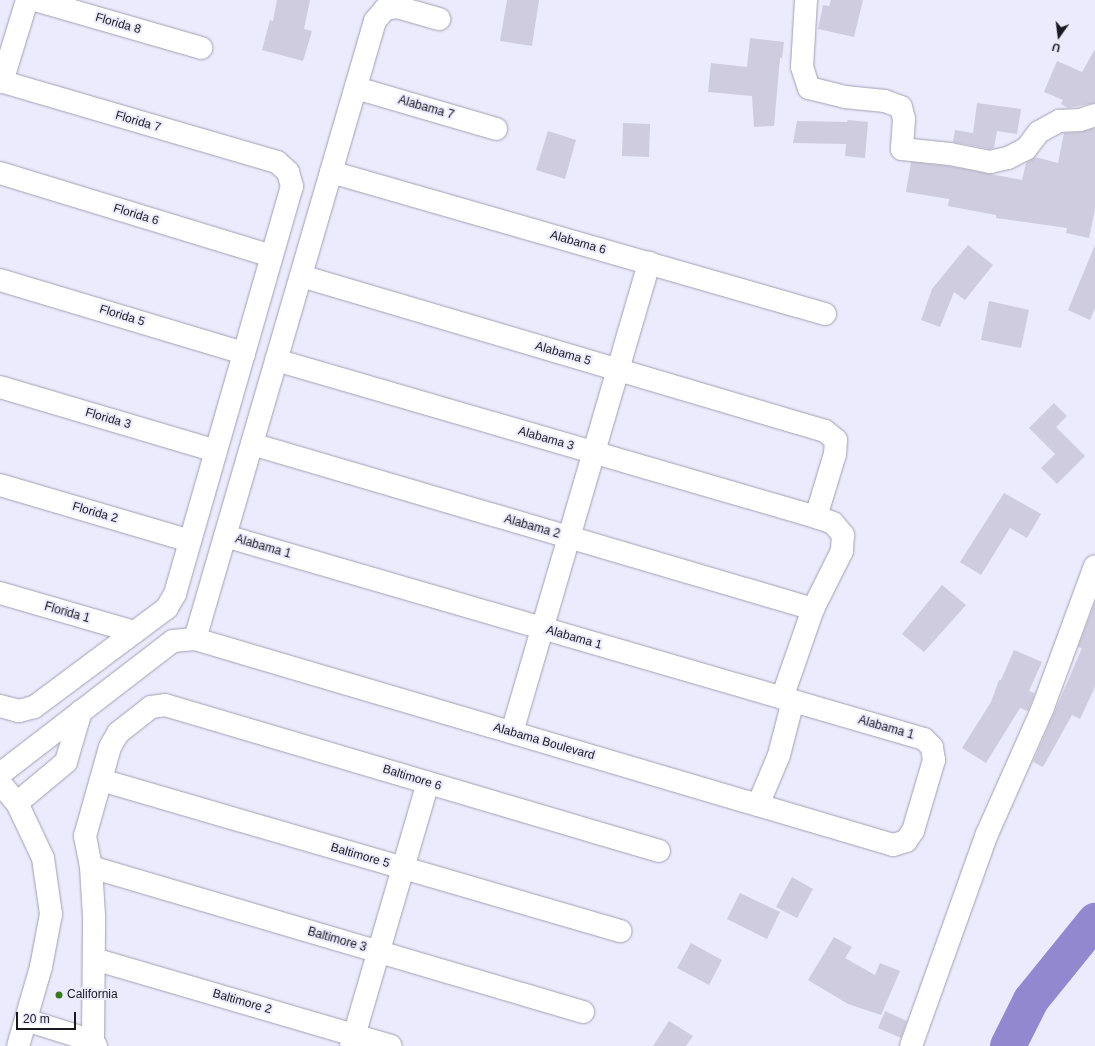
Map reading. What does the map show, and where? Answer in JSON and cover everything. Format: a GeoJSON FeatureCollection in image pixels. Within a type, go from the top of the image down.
{"type":"FeatureCollection","features":[{"type":"Feature","properties":{"kind":"street"},"geometry":{"type":"LineString","coordinates":[[1,82],[27,0]]}},
{"type":"Feature","properties":{"kind":"street","name":"Florida 8"},"geometry":{"type":"LineString","coordinates":[[34,0],[201,48]]}},
{"type":"Feature","properties":{"kind":"street"},"geometry":{"type":"LineString","coordinates":[[806,0],[802,67],[809,88],[845,97],[885,101],[901,107],[904,119],[902,149],[950,154],[990,162],[1008,158],[1026,149],[1039,132],[1059,121],[1080,120],[1095,115]]}},
{"type":"Feature","properties":{"kind":"street"},"geometry":{"type":"LineString","coordinates":[[0,774],[173,641],[195,639],[375,21],[385,10],[397,7],[439,19]]}},
{"type":"Feature","properties":{"kind":"street","name":"Florida 7"},"geometry":{"type":"LineString","coordinates":[[1,82],[276,162],[288,172],[292,186],[272,256]]}},
{"type":"Feature","properties":{"kind":"street","name":"Alabama 7"},"geometry":{"type":"LineString","coordinates":[[356,88],[496,129]]}},
{"type":"Feature","properties":{"kind":"street","name":"Alabama 6"},"geometry":{"type":"LineString","coordinates":[[331,172],[825,314]]}},
{"type":"Feature","properties":{"kind":"street","name":"Florida 6"},"geometry":{"type":"LineString","coordinates":[[0,173],[272,256]]}},
{"type":"Feature","properties":{"kind":"street"},"geometry":{"type":"LineString","coordinates":[[9,709],[34,707],[167,608],[175,594],[272,256]]}},
{"type":"Feature","properties":{"kind":"street"},"geometry":{"type":"LineString","coordinates":[[512,732],[649,264]]}},
{"type":"Feature","properties":{"kind":"street","name":"Alabama 5"},"geometry":{"type":"LineString","coordinates":[[301,276],[825,431],[836,440],[835,454],[816,517]]}},
{"type":"Feature","properties":{"kind":"street","name":"Florida 5"},"geometry":{"type":"LineString","coordinates":[[0,280],[244,353]]}},
{"type":"Feature","properties":{"kind":"street","name":"Alabama 3"},"geometry":{"type":"LineString","coordinates":[[276,360],[833,523],[843,535],[842,551],[813,610],[788,700],[780,755],[758,805]]}},
{"type":"Feature","properties":{"kind":"street","name":"Florida 3"},"geometry":{"type":"LineString","coordinates":[[0,387],[216,451]]}},
{"type":"Feature","properties":{"kind":"street","name":"Alabama 2"},"geometry":{"type":"LineString","coordinates":[[252,444],[813,610]]}},
{"type":"Feature","properties":{"kind":"street","name":"Florida 2"},"geometry":{"type":"LineString","coordinates":[[0,485],[190,541]]}},
{"type":"Feature","properties":{"kind":"street","name":"Alabama 1"},"geometry":{"type":"LineString","coordinates":[[225,536],[924,739],[932,747],[934,760],[913,831],[906,841],[893,844]]}},
{"type":"Feature","properties":{"kind":"street"},"geometry":{"type":"LineString","coordinates":[[911,1046],[987,834],[1042,710],[1095,566]]}},
{"type":"Feature","properties":{"kind":"street","name":"Florida 1"},"geometry":{"type":"LineString","coordinates":[[0,593],[134,632]]}},
{"type":"Feature","properties":{"kind":"street","name":"Alabama Boulevard"},"geometry":{"type":"LineString","coordinates":[[195,639],[893,844]]}},
{"type":"Feature","properties":{"kind":"street","name":"Baltimore 6"},"geometry":{"type":"LineString","coordinates":[[101,780],[110,747],[118,733],[151,707],[165,705],[659,852]]}},
{"type":"Feature","properties":{"kind":"street"},"geometry":{"type":"LineString","coordinates":[[17,803],[66,762],[81,711]]}},
{"type":"Feature","properties":{"kind":"street"},"geometry":{"type":"LineString","coordinates":[[26,1020],[93,1044],[94,916],[91,868],[85,836],[101,780]]}},
{"type":"Feature","properties":{"kind":"street","name":"Baltimore 5"},"geometry":{"type":"LineString","coordinates":[[101,780],[620,931]]}},
{"type":"Feature","properties":{"kind":"street"},"geometry":{"type":"LineString","coordinates":[[0,783],[17,803],[43,858],[51,914],[41,967],[18,1046]]}},
{"type":"Feature","properties":{"kind":"street"},"geometry":{"type":"LineString","coordinates":[[353,1041],[428,783]]}},
{"type":"Feature","properties":{"kind":"street","name":"Baltimore 3"},"geometry":{"type":"LineString","coordinates":[[91,868],[583,1012]]}},
{"type":"Feature","properties":{"kind":"street","name":"Baltimore 2"},"geometry":{"type":"LineString","coordinates":[[94,959],[353,1041],[391,1046]]}},
{"type":"Feature","properties":{"kind":"building"},"geometry":{"type":"Polygon","coordinates":[[[277,0],[310,0],[304,29],[312,31],[303,61],[262,50],[270,20],[273,21],[277,0]]]}},
{"type":"Feature","properties":{"kind":"building"},"geometry":{"type":"Polygon","coordinates":[[[507,0],[539,0],[532,46],[500,41],[507,0]]]}},
{"type":"Feature","properties":{"kind":"building"},"geometry":{"type":"Polygon","coordinates":[[[831,0],[863,0],[854,37],[818,29],[823,5],[829,6],[831,0]]]}},
{"type":"Feature","properties":{"kind":"building"},"geometry":{"type":"Polygon","coordinates":[[[750,38],[784,42],[782,58],[780,58],[774,126],[754,127],[752,96],[708,92],[711,63],[747,67],[750,38]]]}},
{"type":"Feature","properties":{"kind":"building"},"geometry":{"type":"Polygon","coordinates":[[[1095,49],[1095,103],[1068,108],[1061,104],[1063,100],[1044,92],[1057,61],[1082,72],[1095,49]]]}},
{"type":"Feature","properties":{"kind":"building"},"geometry":{"type":"Polygon","coordinates":[[[977,103],[1021,109],[1017,134],[997,131],[994,148],[990,149],[953,142],[955,130],[973,133],[977,103]]]}},
{"type":"Feature","properties":{"kind":"building"},"geometry":{"type":"Polygon","coordinates":[[[848,120],[868,122],[865,158],[845,156],[846,144],[793,143],[797,121],[847,122],[848,120]]]}},
{"type":"Feature","properties":{"kind":"building"},"geometry":{"type":"Polygon","coordinates":[[[623,123],[650,124],[649,157],[622,156],[623,123]]]}},
{"type":"Feature","properties":{"kind":"building"},"geometry":{"type":"Polygon","coordinates":[[[1095,128],[1095,210],[1089,238],[1066,233],[1067,228],[996,218],[996,215],[948,206],[949,199],[906,192],[911,162],[948,166],[1022,180],[1026,163],[1035,157],[1058,163],[1064,133],[1081,132],[1095,128]]]}},
{"type":"Feature","properties":{"kind":"building"},"geometry":{"type":"Polygon","coordinates":[[[548,131],[576,140],[565,179],[536,170],[548,131]]]}},
{"type":"Feature","properties":{"kind":"building"},"geometry":{"type":"Polygon","coordinates":[[[968,245],[993,265],[965,300],[954,292],[940,327],[921,320],[932,289],[968,245]]]}},
{"type":"Feature","properties":{"kind":"building"},"geometry":{"type":"Polygon","coordinates":[[[1095,245],[1095,308],[1090,320],[1068,310],[1095,245]]]}},
{"type":"Feature","properties":{"kind":"building"},"geometry":{"type":"Polygon","coordinates":[[[989,301],[1029,310],[1021,348],[981,340],[989,301]]]}},
{"type":"Feature","properties":{"kind":"building"},"geometry":{"type":"Polygon","coordinates":[[[1054,403],[1067,416],[1056,427],[1085,456],[1057,484],[1041,468],[1055,454],[1029,428],[1054,403]]]}},
{"type":"Feature","properties":{"kind":"building"},"geometry":{"type":"Polygon","coordinates":[[[1004,493],[1041,514],[1027,538],[1010,528],[981,575],[960,562],[1004,493]]]}},
{"type":"Feature","properties":{"kind":"building"},"geometry":{"type":"Polygon","coordinates":[[[942,585],[966,605],[924,652],[902,634],[942,585]]]}},
{"type":"Feature","properties":{"kind":"building"},"geometry":{"type":"Polygon","coordinates":[[[1095,602],[1095,687],[1080,719],[1072,715],[1043,767],[1033,762],[1082,648],[1078,647],[1095,602]]]}},
{"type":"Feature","properties":{"kind":"building"},"geometry":{"type":"Polygon","coordinates":[[[1014,650],[1042,662],[1029,691],[1035,693],[1028,711],[1020,708],[986,763],[962,748],[991,702],[999,680],[1001,680],[1014,650]]]}},
{"type":"Feature","properties":{"kind":"building"},"geometry":{"type":"Polygon","coordinates":[[[792,877],[813,889],[797,918],[776,907],[792,877]]]}},
{"type":"Feature","properties":{"kind":"building"},"geometry":{"type":"Polygon","coordinates":[[[740,893],[780,912],[767,939],[727,919],[740,893]]]}},
{"type":"Feature","properties":{"kind":"building"},"geometry":{"type":"Polygon","coordinates":[[[834,937],[852,947],[845,958],[875,975],[880,963],[900,971],[881,1015],[848,1004],[808,980],[834,937]]]}},
{"type":"Feature","properties":{"kind":"building"},"geometry":{"type":"Polygon","coordinates":[[[691,943],[722,960],[709,985],[677,968],[691,943]]]}},
{"type":"Feature","properties":{"kind":"building"},"geometry":{"type":"Polygon","coordinates":[[[885,1011],[907,1021],[901,1038],[878,1028],[885,1011]]]}},
{"type":"Feature","properties":{"kind":"building"},"geometry":{"type":"Polygon","coordinates":[[[669,1021],[693,1036],[686,1046],[653,1046],[669,1021]]]}},
{"type":"Feature","properties":{"kind":"waterway"},"geometry":{"type":"LineString","coordinates":[[1008,1046],[1031,1000],[1095,921]]}},
{"type":"Feature","properties":{"kind":"place","name":"California"},"geometry":{"type":"Point","coordinates":[59,995]}}]}
